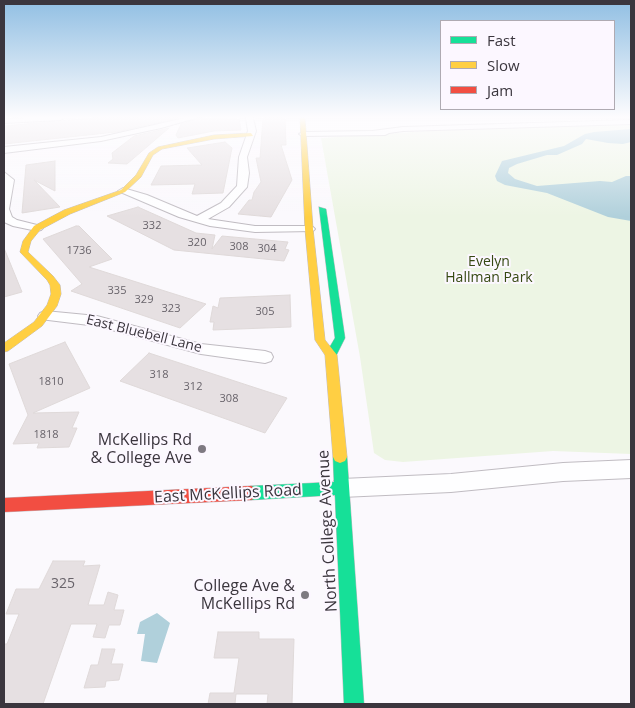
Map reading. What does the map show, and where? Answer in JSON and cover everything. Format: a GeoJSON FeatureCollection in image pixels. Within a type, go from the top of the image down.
{"type":"FeatureCollection","features":[{"type":"Feature","properties":{"kind":"street"},"geometry":{"type":"LineString","coordinates":[[4,348],[29,332],[45,316],[52,306],[56,294],[55,285],[50,278],[24,252],[27,241],[37,228],[67,212],[123,191],[135,180],[151,154],[155,151]]}},
{"type":"Feature","properties":{"kind":"street"},"geometry":{"type":"LineString","coordinates":[[198,220],[225,205],[242,187],[244,174],[243,157],[245,151]]}},
{"type":"Feature","properties":{"kind":"street","name":"North College Avenue"},"geometry":{"type":"LineString","coordinates":[[308,151],[309,229],[320,340],[331,355],[342,488],[354,704]]}},
{"type":"Feature","properties":{"kind":"street","name":"North College Avenue"},"geometry":{"type":"LineString","coordinates":[[313,151],[316,163]]}},
{"type":"Feature","properties":{"kind":"street"},"geometry":{"type":"LineString","coordinates":[[4,175],[8,177],[10,184],[4,210],[5,215],[13,223],[37,228]]}},
{"type":"Feature","properties":{"kind":"street"},"geometry":{"type":"LineString","coordinates":[[123,191],[198,220],[238,228],[309,229]]}},
{"type":"Feature","properties":{"kind":"street","name":"North College Avenue"},"geometry":{"type":"LineString","coordinates":[[321,200],[340,338],[331,355]]}},
{"type":"Feature","properties":{"kind":"street","name":"East Bluebell Lane"},"geometry":{"type":"LineString","coordinates":[[45,316],[97,321],[200,349],[265,357]]}},
{"type":"Feature","properties":{"kind":"street","name":"East McKellips Road"},"geometry":{"type":"LineString","coordinates":[[4,505],[451,483],[563,472],[631,469]]}},
{"type":"Feature","properties":{"kind":"green space","name":"Evelyn Hallman Park"},"geometry":{"type":"Polygon","coordinates":[[[323,151],[631,151],[631,454],[553,451],[403,462],[385,460],[374,453],[360,357],[323,151]]]}},
{"type":"Feature","properties":{"kind":"water"},"geometry":{"type":"Polygon","coordinates":[[[543,151],[566,151],[557,155],[547,155],[509,168],[508,173],[515,179],[537,186],[600,181],[612,182],[626,176],[631,176],[631,221],[608,217],[547,193],[505,185],[497,181],[495,176],[502,161],[543,151]]]}},
{"type":"Feature","properties":{"kind":"water"},"geometry":{"type":"Polygon","coordinates":[[[157,613],[170,623],[157,663],[141,661],[145,634],[137,634],[140,622],[157,613]]]}},
{"type":"Feature","properties":{"kind":"building"},"geometry":{"type":"Polygon","coordinates":[[[115,151],[142,151],[127,164],[108,163],[113,159],[112,153],[115,151]]]}},
{"type":"Feature","properties":{"kind":"building"},"geometry":{"type":"Polygon","coordinates":[[[190,151],[231,151],[223,193],[192,194],[195,184],[151,185],[161,166],[202,165],[190,151]]]}},
{"type":"Feature","properties":{"kind":"building"},"geometry":{"type":"Polygon","coordinates":[[[261,151],[283,151],[292,180],[271,217],[238,214],[249,200],[252,200],[254,192],[261,182],[256,158],[260,158],[261,151]]]}},
{"type":"Feature","properties":{"kind":"building"},"geometry":{"type":"Polygon","coordinates":[[[55,161],[55,191],[34,180],[60,207],[22,213],[26,165],[55,161]]]}},
{"type":"Feature","properties":{"kind":"building"},"geometry":{"type":"Polygon","coordinates":[[[138,207],[196,233],[215,235],[212,249],[222,236],[288,242],[285,249],[289,250],[284,261],[174,250],[107,216],[138,207]]]}},
{"type":"Feature","properties":{"kind":"building"},"geometry":{"type":"Polygon","coordinates":[[[79,226],[112,259],[89,267],[206,304],[180,328],[71,291],[82,284],[43,239],[79,226]]]}},
{"type":"Feature","properties":{"kind":"building"},"geometry":{"type":"Polygon","coordinates":[[[4,248],[22,292],[4,297],[4,248]]]}},
{"type":"Feature","properties":{"kind":"building"},"geometry":{"type":"Polygon","coordinates":[[[290,295],[291,327],[213,330],[214,322],[210,322],[213,306],[218,308],[220,298],[290,295]]]}},
{"type":"Feature","properties":{"kind":"building"},"geometry":{"type":"Polygon","coordinates":[[[65,342],[90,388],[33,413],[79,412],[72,428],[77,428],[69,447],[37,448],[39,443],[13,444],[28,415],[9,364],[65,342]]]}},
{"type":"Feature","properties":{"kind":"building"},"geometry":{"type":"Polygon","coordinates":[[[149,353],[287,398],[265,433],[120,381],[149,353]]]}},
{"type":"Feature","properties":{"kind":"building"},"geometry":{"type":"Polygon","coordinates":[[[53,561],[85,561],[83,566],[100,565],[88,605],[104,605],[108,592],[118,595],[114,610],[124,610],[120,625],[109,625],[105,638],[93,637],[97,624],[71,624],[43,704],[4,704],[4,644],[7,644],[19,614],[6,614],[16,589],[39,589],[53,561]]]}},
{"type":"Feature","properties":{"kind":"building"},"geometry":{"type":"Polygon","coordinates":[[[218,632],[259,632],[259,639],[294,639],[292,704],[267,704],[268,694],[236,694],[235,704],[208,704],[210,693],[234,693],[239,658],[214,658],[218,632]]]}},
{"type":"Feature","properties":{"kind":"building"},"geometry":{"type":"Polygon","coordinates":[[[102,649],[115,649],[111,664],[123,664],[119,680],[106,681],[105,687],[84,688],[91,665],[98,665],[102,649]]]}},
{"type":"Feature","properties":{"kind":"traffic: fast"},"geometry":{"type":"LineString","coordinates":[[322,209],[340,338],[331,355]]}},
{"type":"Feature","properties":{"kind":"traffic: fast"},"geometry":{"type":"LineString","coordinates":[[340,457],[354,704]]}},
{"type":"Feature","properties":{"kind":"traffic: fast"},"geometry":{"type":"LineString","coordinates":[[251,493],[342,488]]}},
{"type":"Feature","properties":{"kind":"traffic: slow"},"geometry":{"type":"LineString","coordinates":[[4,348],[38,324],[52,306],[56,294],[55,285],[50,278],[24,252],[27,241],[37,228],[67,212],[123,191],[139,176],[151,154],[155,151]]}},
{"type":"Feature","properties":{"kind":"traffic: slow"},"geometry":{"type":"LineString","coordinates":[[304,151],[309,229],[320,340],[331,355],[340,457]]}},
{"type":"Feature","properties":{"kind":"traffic: jam"},"geometry":{"type":"LineString","coordinates":[[4,505],[251,493]]}},
{"type":"Feature","properties":{"kind":"place","name":"McKellips Rd & College Ave"},"geometry":{"type":"Point","coordinates":[202,449]}},
{"type":"Feature","properties":{"kind":"place","name":"College Ave & McKellips Rd"},"geometry":{"type":"Point","coordinates":[305,595]}}]}
